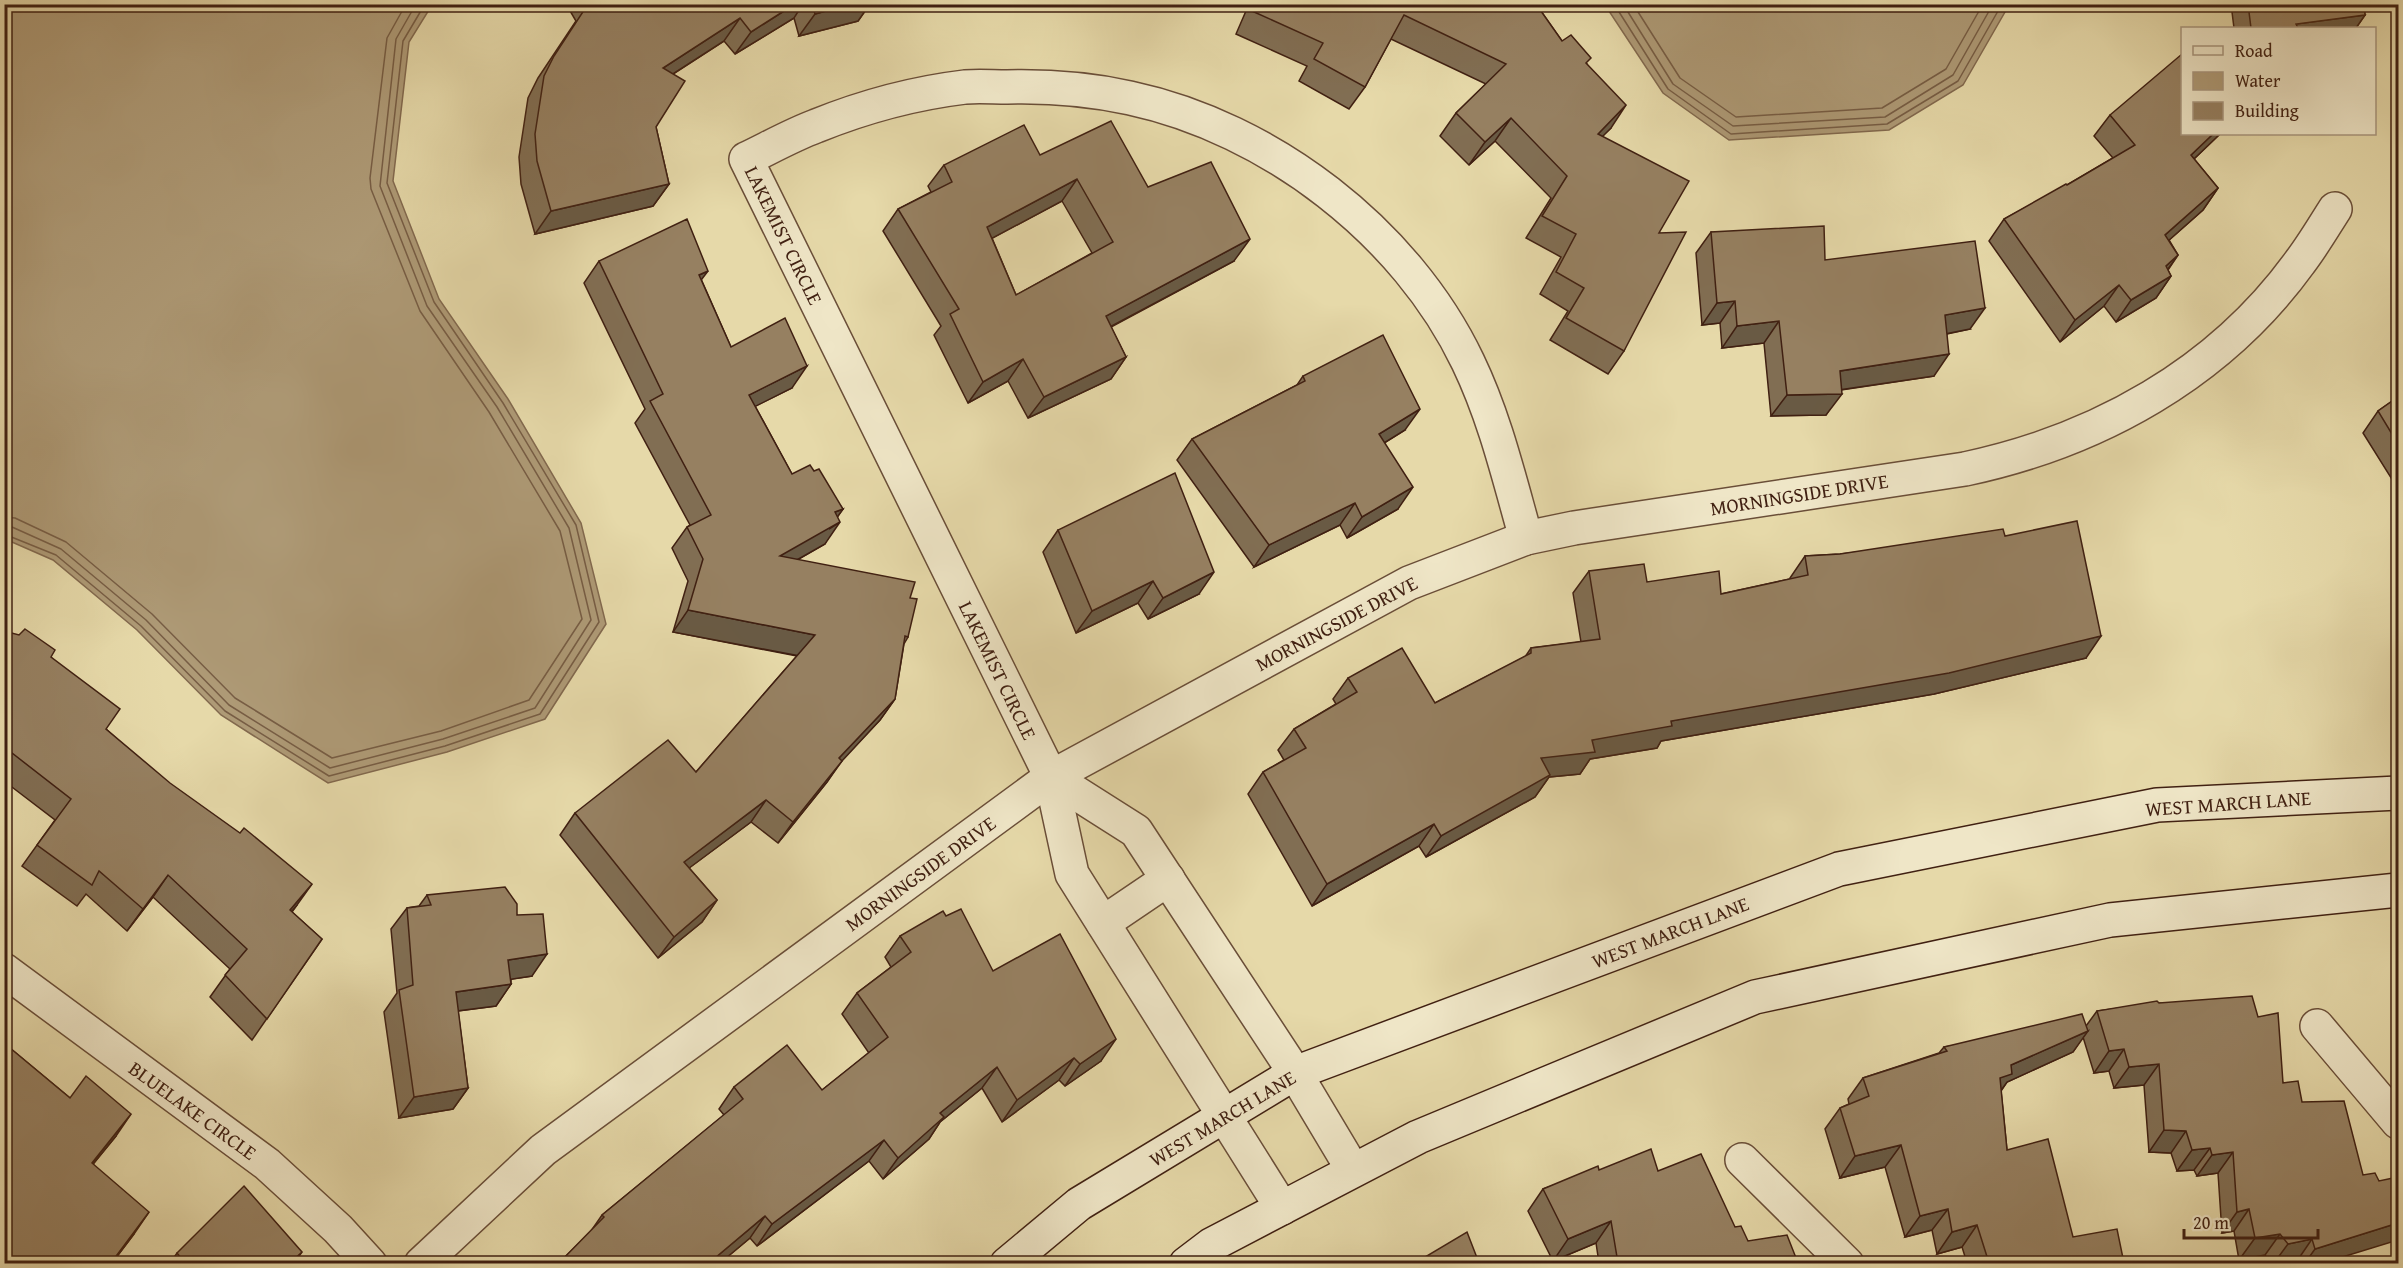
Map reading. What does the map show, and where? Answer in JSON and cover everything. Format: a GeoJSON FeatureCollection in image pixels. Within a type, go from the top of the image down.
{"type":"FeatureCollection","features":[{"type":"Feature","properties":{"kind":"street","name":"LAKEMIST CIRCLE"},"geometry":{"type":"LineString","coordinates":[[1282,1208],[1072,874],[1051,777],[746,159],[815,126],[886,102],[966,87],[1053,86],[1130,98],[1215,126],[1276,155],[1335,197],[1389,247],[1434,303],[1467,360],[1492,418],[1526,538]]}},
{"type":"Feature","properties":{"kind":"street","name":"MORNINGSIDE DRIVE"},"geometry":{"type":"LineString","coordinates":[[421,1263],[543,1150],[1051,777],[1409,582],[1526,538],[1574,528],[1965,469],[2006,460],[2071,438],[2136,408],[2197,368],[2249,322],[2299,263],[2335,208]]}},
{"type":"Feature","properties":{"kind":"street"},"geometry":{"type":"LineString","coordinates":[[1051,777],[1136,831],[1295,1073],[1353,1170]]}},
{"type":"Feature","properties":{"kind":"street","name":"WEST MARCH LANE"},"geometry":{"type":"LineString","coordinates":[[1007,1263],[1079,1204],[1295,1073],[1839,869],[2157,805],[2398,793]]}},
{"type":"Feature","properties":{"kind":"street"},"geometry":{"type":"LineString","coordinates":[[1103,923],[1168,879]]}},
{"type":"Feature","properties":{"kind":"street"},"geometry":{"type":"LineString","coordinates":[[1186,1263],[1211,1245],[1418,1137],[1755,998],[2110,920],[2398,890]]}},
{"type":"Feature","properties":{"kind":"street","name":"BLUELAKE CIRCLE"},"geometry":{"type":"LineString","coordinates":[[4,970],[267,1164],[338,1229],[370,1263]]}},
{"type":"Feature","properties":{"kind":"street"},"geometry":{"type":"LineString","coordinates":[[2317,1026],[2398,1122]]}},
{"type":"Feature","properties":{"kind":"street"},"geometry":{"type":"LineString","coordinates":[[1742,1160],[1847,1263]]}},
{"type":"Feature","properties":{"kind":"water"},"geometry":{"type":"Polygon","coordinates":[[[5,4],[432,5],[409,42],[393,181],[439,299],[508,399],[581,523],[606,624],[545,719],[447,752],[328,783],[221,715],[137,630],[53,560],[5,539],[5,4]]]}},
{"type":"Feature","properties":{"kind":"water"},"geometry":{"type":"Polygon","coordinates":[[[1605,5],[2009,5],[1963,85],[1889,130],[1729,140],[1663,93],[1605,5]]]}},
{"type":"Feature","properties":{"kind":"building"},"geometry":{"type":"Polygon","coordinates":[[[588,4],[795,4],[751,32],[740,18],[663,68],[685,81],[656,127],[669,184],[551,211],[537,161],[535,134],[544,76],[554,56],[588,4]]]}},
{"type":"Feature","properties":{"kind":"building"},"geometry":{"type":"Polygon","coordinates":[[[812,4],[851,4],[815,14],[812,4]]]}},
{"type":"Feature","properties":{"kind":"building"},"geometry":{"type":"Polygon","coordinates":[[[1255,4],[1536,4],[1562,41],[1571,35],[1591,58],[1586,63],[1626,105],[1598,134],[1689,181],[1659,233],[1686,232],[1624,351],[1566,318],[1584,288],[1556,272],[1576,234],[1542,216],[1567,176],[1511,118],[1485,142],[1456,113],[1506,64],[1404,15],[1365,87],[1314,59],[1323,43],[1252,11],[1255,4]]]}},
{"type":"Feature","properties":{"kind":"building"},"geometry":{"type":"Polygon","coordinates":[[[2248,4],[2364,4],[2365,15],[2296,24],[2298,27],[2251,27],[2248,4]]]}},
{"type":"Feature","properties":{"kind":"building"},"geometry":{"type":"Polygon","coordinates":[[[2181,55],[2181,135],[2212,135],[2191,155],[2218,188],[2165,235],[2178,255],[2166,266],[2171,276],[2131,300],[2119,285],[2075,320],[2004,219],[2135,145],[2110,115],[2181,55]]]}},
{"type":"Feature","properties":{"kind":"building"},"geometry":{"type":"Polygon","coordinates":[[[1111,121],[1148,187],[1211,162],[1250,239],[1106,316],[1126,357],[1044,397],[1023,359],[983,382],[950,314],[959,309],[898,209],[952,182],[944,165],[1024,125],[1040,155],[1111,121]],[[1077,179],[987,227],[1016,295],[1113,242],[1077,179]]]}},
{"type":"Feature","properties":{"kind":"building"},"geometry":{"type":"Polygon","coordinates":[[[687,219],[708,271],[699,275],[731,347],[785,318],[807,366],[749,395],[792,474],[810,465],[814,471],[819,469],[843,509],[835,512],[840,522],[780,556],[915,582],[910,598],[917,599],[908,637],[905,636],[895,699],[839,758],[842,761],[793,822],[766,800],[684,862],[717,900],[674,937],[575,813],[668,740],[696,772],[815,635],[688,610],[703,559],[687,527],[711,515],[650,401],[663,394],[599,261],[687,219]]]}},
{"type":"Feature","properties":{"kind":"building"},"geometry":{"type":"Polygon","coordinates":[[[1824,226],[1825,260],[1975,241],[1985,308],[1945,315],[1949,354],[1840,371],[1842,394],[1787,395],[1779,321],[1737,326],[1735,301],[1717,303],[1711,232],[1824,226]]]}},
{"type":"Feature","properties":{"kind":"building"},"geometry":{"type":"Polygon","coordinates":[[[1383,335],[1420,409],[1379,434],[1413,487],[1362,517],[1355,503],[1269,545],[1192,439],[1305,381],[1303,376],[1383,335]]]}},
{"type":"Feature","properties":{"kind":"building"},"geometry":{"type":"Polygon","coordinates":[[[2398,397],[2398,444],[2378,411],[2398,397]]]}},
{"type":"Feature","properties":{"kind":"building"},"geometry":{"type":"Polygon","coordinates":[[[1175,473],[1214,572],[1163,598],[1153,581],[1092,611],[1058,530],[1175,473]]]}},
{"type":"Feature","properties":{"kind":"building"},"geometry":{"type":"Polygon","coordinates":[[[2077,521],[2101,636],[1949,673],[1671,721],[1672,726],[1592,740],[1595,752],[1541,758],[1550,775],[1441,836],[1434,824],[1327,884],[1263,772],[1306,748],[1294,729],[1357,692],[1348,678],[1402,648],[1435,703],[1531,653],[1531,648],[1600,639],[1589,571],[1644,564],[1647,582],[1719,571],[1721,594],[1808,575],[1805,556],[1840,554],[2003,529],[2005,536],[2077,521]]]}},
{"type":"Feature","properties":{"kind":"building"},"geometry":{"type":"Polygon","coordinates":[[[25,629],[55,650],[51,657],[120,709],[106,729],[170,783],[240,833],[244,828],[312,884],[290,910],[322,939],[267,1019],[225,975],[247,949],[168,875],[143,909],[99,871],[92,885],[37,845],[71,799],[12,753],[4,763],[4,631],[19,635],[25,629]]]}},
{"type":"Feature","properties":{"kind":"building"},"geometry":{"type":"Polygon","coordinates":[[[505,887],[517,904],[517,915],[543,914],[547,954],[508,960],[511,984],[456,992],[468,1088],[414,1097],[399,990],[413,985],[407,908],[431,905],[427,895],[505,887]]]}},
{"type":"Feature","properties":{"kind":"building"},"geometry":{"type":"Polygon","coordinates":[[[961,909],[993,971],[1060,934],[1116,1039],[1080,1064],[1074,1058],[1017,1100],[997,1067],[940,1113],[944,1117],[898,1158],[884,1140],[772,1224],[765,1216],[709,1263],[559,1263],[604,1217],[602,1215],[743,1099],[734,1087],[787,1045],[822,1090],[888,1037],[857,993],[911,952],[900,936],[943,911],[946,916],[961,909]]]}},
{"type":"Feature","properties":{"kind":"building"},"geometry":{"type":"Polygon","coordinates":[[[2252,996],[2258,1017],[2278,1013],[2283,1083],[2298,1081],[2302,1102],[2344,1101],[2363,1175],[2375,1173],[2379,1181],[2398,1177],[2398,1223],[2315,1249],[2312,1239],[2288,1244],[2280,1234],[2255,1238],[2249,1209],[2237,1212],[2233,1152],[2212,1155],[2210,1148],[2192,1150],[2186,1131],[2164,1130],[2159,1064],[2129,1067],[2124,1049],[2109,1051],[2097,1011],[2157,1001],[2159,1003],[2252,996]]]}},
{"type":"Feature","properties":{"kind":"building"},"geometry":{"type":"Polygon","coordinates":[[[2082,1014],[2088,1031],[2011,1065],[2012,1074],[2000,1078],[2007,1150],[2048,1139],[2073,1237],[2117,1229],[2124,1263],[1989,1263],[1977,1225],[1952,1232],[1948,1209],[1920,1216],[1901,1145],[1855,1156],[1840,1108],[1869,1096],[1863,1078],[1947,1051],[1944,1047],[2082,1014]]]}},
{"type":"Feature","properties":{"kind":"building"},"geometry":{"type":"Polygon","coordinates":[[[4,1043],[70,1098],[86,1076],[131,1114],[92,1163],[149,1212],[111,1263],[20,1263],[4,1252],[4,1043]]]}},
{"type":"Feature","properties":{"kind":"building"},"geometry":{"type":"Polygon","coordinates":[[[1651,1149],[1658,1171],[1701,1154],[1735,1227],[1741,1226],[1748,1241],[1787,1235],[1798,1263],[1618,1263],[1611,1221],[1568,1239],[1543,1189],[1598,1166],[1599,1170],[1651,1149]]]}},
{"type":"Feature","properties":{"kind":"building"},"geometry":{"type":"Polygon","coordinates":[[[244,1186],[302,1252],[290,1263],[185,1263],[177,1253],[244,1186]]]}},
{"type":"Feature","properties":{"kind":"building"},"geometry":{"type":"Polygon","coordinates":[[[1467,1232],[1479,1263],[1415,1263],[1467,1232]]]}}]}
